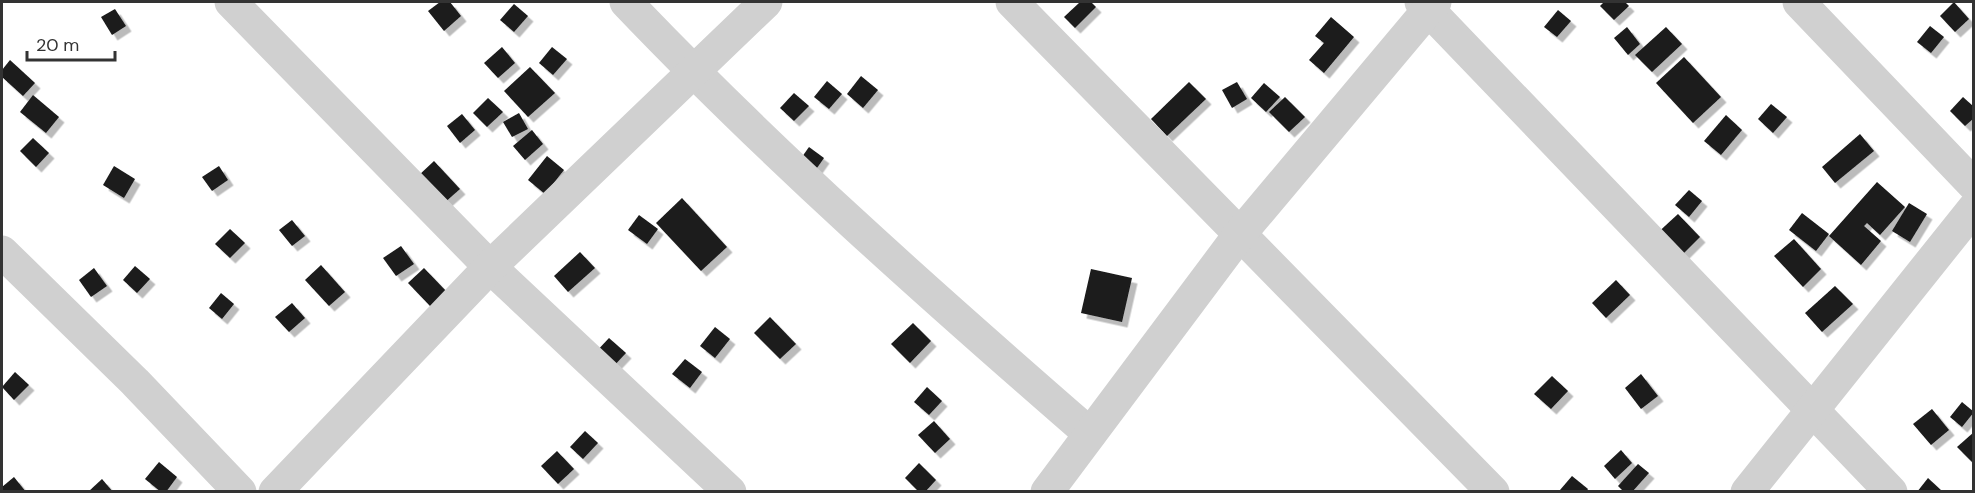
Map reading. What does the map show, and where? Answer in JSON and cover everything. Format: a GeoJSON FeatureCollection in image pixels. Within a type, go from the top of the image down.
{"type":"FeatureCollection","features":[{"type":"Feature","properties":{"kind":"street"},"geometry":{"type":"LineString","coordinates":[[231,2],[490,267],[730,492]]}},
{"type":"Feature","properties":{"kind":"street"},"geometry":{"type":"LineString","coordinates":[[626,2],[693,72],[911,278],[1090,434]]}},
{"type":"Feature","properties":{"kind":"street"},"geometry":{"type":"LineString","coordinates":[[275,492],[490,267],[766,2]]}},
{"type":"Feature","properties":{"kind":"street"},"geometry":{"type":"LineString","coordinates":[[1012,2],[1493,492]]}},
{"type":"Feature","properties":{"kind":"street"},"geometry":{"type":"LineString","coordinates":[[1799,2],[1974,185]]}},
{"type":"Feature","properties":{"kind":"street"},"geometry":{"type":"LineString","coordinates":[[1047,492],[1240,234],[1428,4],[1891,492]]}},
{"type":"Feature","properties":{"kind":"street"},"geometry":{"type":"LineString","coordinates":[[1747,492],[1974,208]]}},
{"type":"Feature","properties":{"kind":"street"},"geometry":{"type":"LineString","coordinates":[[2,252],[135,382],[240,492]]}},
{"type":"Feature","properties":{"kind":"building"},"geometry":{"type":"Polygon","coordinates":[[[440,2],[450,2],[461,16],[444,31],[428,11],[440,2]]]}},
{"type":"Feature","properties":{"kind":"building"},"geometry":{"type":"Polygon","coordinates":[[[1080,2],[1091,2],[1096,7],[1075,28],[1064,17],[1080,2]]]}},
{"type":"Feature","properties":{"kind":"building"},"geometry":{"type":"Polygon","coordinates":[[[1604,2],[1625,2],[1629,6],[1614,20],[1600,6],[1604,2]]]}},
{"type":"Feature","properties":{"kind":"building"},"geometry":{"type":"Polygon","coordinates":[[[1954,2],[1969,19],[1955,32],[1940,16],[1954,2]]]}},
{"type":"Feature","properties":{"kind":"building"},"geometry":{"type":"Polygon","coordinates":[[[514,4],[528,16],[514,32],[500,20],[514,4]]]}},
{"type":"Feature","properties":{"kind":"building"},"geometry":{"type":"Polygon","coordinates":[[[115,9],[126,26],[112,35],[101,17],[115,9]]]}},
{"type":"Feature","properties":{"kind":"building"},"geometry":{"type":"Polygon","coordinates":[[[1558,10],[1571,21],[1557,37],[1544,27],[1558,10]]]}},
{"type":"Feature","properties":{"kind":"building"},"geometry":{"type":"Polygon","coordinates":[[[1331,17],[1354,37],[1324,73],[1309,60],[1324,43],[1315,36],[1331,17]]]}},
{"type":"Feature","properties":{"kind":"building"},"geometry":{"type":"Polygon","coordinates":[[[1930,26],[1944,37],[1931,53],[1917,42],[1930,26]]]}},
{"type":"Feature","properties":{"kind":"building"},"geometry":{"type":"Polygon","coordinates":[[[1627,27],[1640,44],[1628,55],[1614,38],[1627,27]]]}},
{"type":"Feature","properties":{"kind":"building"},"geometry":{"type":"Polygon","coordinates":[[[1666,27],[1682,44],[1652,72],[1635,55],[1666,27]]]}},
{"type":"Feature","properties":{"kind":"building"},"geometry":{"type":"Polygon","coordinates":[[[502,47],[515,63],[498,78],[484,63],[502,47]]]}},
{"type":"Feature","properties":{"kind":"building"},"geometry":{"type":"Polygon","coordinates":[[[552,47],[567,59],[553,75],[539,63],[552,47]]]}},
{"type":"Feature","properties":{"kind":"building"},"geometry":{"type":"Polygon","coordinates":[[[1684,57],[1721,97],[1693,123],[1656,83],[1684,57]]]}},
{"type":"Feature","properties":{"kind":"building"},"geometry":{"type":"Polygon","coordinates":[[[10,60],[35,83],[23,96],[2,77],[2,70],[10,60]]]}},
{"type":"Feature","properties":{"kind":"building"},"geometry":{"type":"Polygon","coordinates":[[[530,67],[555,93],[528,117],[504,91],[530,67]]]}},
{"type":"Feature","properties":{"kind":"building"},"geometry":{"type":"Polygon","coordinates":[[[861,76],[878,90],[863,108],[847,94],[861,76]]]}},
{"type":"Feature","properties":{"kind":"building"},"geometry":{"type":"Polygon","coordinates":[[[827,81],[842,94],[829,109],[814,97],[827,81]]]}},
{"type":"Feature","properties":{"kind":"building"},"geometry":{"type":"Polygon","coordinates":[[[1189,82],[1206,99],[1167,136],[1151,119],[1189,82]]]}},
{"type":"Feature","properties":{"kind":"building"},"geometry":{"type":"Polygon","coordinates":[[[1237,82],[1247,99],[1232,108],[1222,90],[1237,82]]]}},
{"type":"Feature","properties":{"kind":"building"},"geometry":{"type":"Polygon","coordinates":[[[1264,83],[1280,97],[1266,112],[1251,98],[1264,83]]]}},
{"type":"Feature","properties":{"kind":"building"},"geometry":{"type":"Polygon","coordinates":[[[794,93],[809,106],[794,121],[780,108],[794,93]]]}},
{"type":"Feature","properties":{"kind":"building"},"geometry":{"type":"Polygon","coordinates":[[[33,95],[59,117],[46,133],[20,112],[33,95]]]}},
{"type":"Feature","properties":{"kind":"building"},"geometry":{"type":"Polygon","coordinates":[[[1285,97],[1305,117],[1289,132],[1269,112],[1285,97]]]}},
{"type":"Feature","properties":{"kind":"building"},"geometry":{"type":"Polygon","coordinates":[[[1963,97],[1974,107],[1974,118],[1965,126],[1950,111],[1963,97]]]}},
{"type":"Feature","properties":{"kind":"building"},"geometry":{"type":"Polygon","coordinates":[[[488,98],[503,112],[487,127],[473,113],[488,98]]]}},
{"type":"Feature","properties":{"kind":"building"},"geometry":{"type":"Polygon","coordinates":[[[1771,104],[1787,117],[1773,133],[1758,119],[1771,104]]]}},
{"type":"Feature","properties":{"kind":"building"},"geometry":{"type":"Polygon","coordinates":[[[519,113],[528,129],[512,137],[503,122],[519,113]]]}},
{"type":"Feature","properties":{"kind":"building"},"geometry":{"type":"Polygon","coordinates":[[[462,114],[475,130],[460,143],[447,126],[462,114]]]}},
{"type":"Feature","properties":{"kind":"building"},"geometry":{"type":"Polygon","coordinates":[[[1726,115],[1742,130],[1721,155],[1704,141],[1726,115]]]}},
{"type":"Feature","properties":{"kind":"building"},"geometry":{"type":"Polygon","coordinates":[[[532,130],[543,144],[525,160],[513,146],[532,130]]]}},
{"type":"Feature","properties":{"kind":"building"},"geometry":{"type":"Polygon","coordinates":[[[1860,134],[1874,151],[1835,183],[1822,167],[1860,134]]]}},
{"type":"Feature","properties":{"kind":"building"},"geometry":{"type":"Polygon","coordinates":[[[33,138],[49,153],[36,167],[20,151],[33,138]]]}},
{"type":"Feature","properties":{"kind":"building"},"geometry":{"type":"Polygon","coordinates":[[[809,147],[824,158],[812,175],[797,164],[809,147]]]}},
{"type":"Feature","properties":{"kind":"building"},"geometry":{"type":"Polygon","coordinates":[[[547,156],[564,170],[545,194],[528,180],[547,156]]]}},
{"type":"Feature","properties":{"kind":"building"},"geometry":{"type":"Polygon","coordinates":[[[434,161],[460,189],[443,204],[417,177],[434,161]]]}},
{"type":"Feature","properties":{"kind":"building"},"geometry":{"type":"Polygon","coordinates":[[[114,166],[135,179],[124,198],[103,185],[114,166]]]}},
{"type":"Feature","properties":{"kind":"building"},"geometry":{"type":"Polygon","coordinates":[[[219,166],[228,180],[212,191],[202,177],[219,166]]]}},
{"type":"Feature","properties":{"kind":"building"},"geometry":{"type":"Polygon","coordinates":[[[1877,182],[1905,207],[1880,235],[1867,223],[1864,226],[1881,241],[1861,265],[1829,236],[1877,182]]]}},
{"type":"Feature","properties":{"kind":"building"},"geometry":{"type":"Polygon","coordinates":[[[1689,190],[1702,201],[1689,217],[1675,205],[1689,190]]]}},
{"type":"Feature","properties":{"kind":"building"},"geometry":{"type":"Polygon","coordinates":[[[682,198],[727,247],[701,271],[656,223],[682,198]]]}},
{"type":"Feature","properties":{"kind":"building"},"geometry":{"type":"Polygon","coordinates":[[[1909,203],[1927,214],[1910,242],[1892,231],[1909,203]]]}},
{"type":"Feature","properties":{"kind":"building"},"geometry":{"type":"Polygon","coordinates":[[[1802,213],[1829,234],[1816,251],[1789,230],[1802,213]]]}},
{"type":"Feature","properties":{"kind":"building"},"geometry":{"type":"Polygon","coordinates":[[[1678,214],[1700,237],[1676,261],[1653,237],[1678,214]]]}},
{"type":"Feature","properties":{"kind":"building"},"geometry":{"type":"Polygon","coordinates":[[[639,215],[658,229],[647,244],[628,230],[639,215]]]}},
{"type":"Feature","properties":{"kind":"building"},"geometry":{"type":"Polygon","coordinates":[[[292,220],[305,236],[292,246],[279,230],[292,220]]]}},
{"type":"Feature","properties":{"kind":"building"},"geometry":{"type":"Polygon","coordinates":[[[230,229],[245,243],[230,258],[215,244],[230,229]]]}},
{"type":"Feature","properties":{"kind":"building"},"geometry":{"type":"Polygon","coordinates":[[[1794,239],[1821,269],[1803,287],[1774,256],[1794,239]]]}},
{"type":"Feature","properties":{"kind":"building"},"geometry":{"type":"Polygon","coordinates":[[[401,246],[414,264],[396,276],[383,258],[401,246]]]}},
{"type":"Feature","properties":{"kind":"building"},"geometry":{"type":"Polygon","coordinates":[[[580,252],[595,268],[568,292],[554,276],[580,252]]]}},
{"type":"Feature","properties":{"kind":"building"},"geometry":{"type":"Polygon","coordinates":[[[321,265],[345,292],[329,306],[305,280],[321,265]]]}},
{"type":"Feature","properties":{"kind":"building"},"geometry":{"type":"Polygon","coordinates":[[[135,266],[150,279],[137,293],[123,280],[135,266]]]}},
{"type":"Feature","properties":{"kind":"building"},"geometry":{"type":"Polygon","coordinates":[[[94,268],[107,286],[91,297],[79,280],[94,268]]]}},
{"type":"Feature","properties":{"kind":"building"},"geometry":{"type":"Polygon","coordinates":[[[424,268],[447,292],[431,307],[408,283],[424,268]]]}},
{"type":"Feature","properties":{"kind":"building"},"geometry":{"type":"Polygon","coordinates":[[[1091,269],[1132,278],[1122,322],[1081,313],[1091,269]]]}},
{"type":"Feature","properties":{"kind":"building"},"geometry":{"type":"Polygon","coordinates":[[[1616,280],[1630,295],[1606,318],[1592,303],[1616,280]]]}},
{"type":"Feature","properties":{"kind":"building"},"geometry":{"type":"Polygon","coordinates":[[[1835,286],[1853,304],[1822,332],[1805,313],[1835,286]]]}},
{"type":"Feature","properties":{"kind":"building"},"geometry":{"type":"Polygon","coordinates":[[[221,293],[234,304],[222,319],[209,308],[221,293]]]}},
{"type":"Feature","properties":{"kind":"building"},"geometry":{"type":"Polygon","coordinates":[[[292,303],[305,318],[289,332],[275,317],[292,303]]]}},
{"type":"Feature","properties":{"kind":"building"},"geometry":{"type":"Polygon","coordinates":[[[770,317],[796,344],[780,359],[754,333],[770,317]]]}},
{"type":"Feature","properties":{"kind":"building"},"geometry":{"type":"Polygon","coordinates":[[[913,323],[931,341],[910,363],[891,344],[913,323]]]}},
{"type":"Feature","properties":{"kind":"building"},"geometry":{"type":"Polygon","coordinates":[[[715,327],[730,339],[715,358],[700,346],[715,327]]]}},
{"type":"Feature","properties":{"kind":"building"},"geometry":{"type":"Polygon","coordinates":[[[609,338],[626,353],[611,369],[594,354],[609,338]]]}},
{"type":"Feature","properties":{"kind":"building"},"geometry":{"type":"Polygon","coordinates":[[[685,359],[702,372],[690,388],[672,374],[685,359]]]}},
{"type":"Feature","properties":{"kind":"building"},"geometry":{"type":"Polygon","coordinates":[[[15,372],[29,385],[14,400],[2,387],[15,372]]]}},
{"type":"Feature","properties":{"kind":"building"},"geometry":{"type":"Polygon","coordinates":[[[1641,374],[1658,396],[1641,409],[1625,388],[1641,374]]]}},
{"type":"Feature","properties":{"kind":"building"},"geometry":{"type":"Polygon","coordinates":[[[1552,376],[1568,391],[1551,409],[1534,394],[1552,376]]]}},
{"type":"Feature","properties":{"kind":"building"},"geometry":{"type":"Polygon","coordinates":[[[927,387],[942,401],[929,415],[914,402],[927,387]]]}},
{"type":"Feature","properties":{"kind":"building"},"geometry":{"type":"Polygon","coordinates":[[[1962,402],[1974,412],[1962,427],[1950,417],[1962,402]]]}},
{"type":"Feature","properties":{"kind":"building"},"geometry":{"type":"Polygon","coordinates":[[[1932,409],[1949,430],[1931,445],[1913,424],[1932,409]]]}},
{"type":"Feature","properties":{"kind":"building"},"geometry":{"type":"Polygon","coordinates":[[[934,421],[950,439],[935,453],[918,435],[934,421]]]}},
{"type":"Feature","properties":{"kind":"building"},"geometry":{"type":"Polygon","coordinates":[[[585,431],[598,443],[583,459],[570,447],[585,431]]]}},
{"type":"Feature","properties":{"kind":"building"},"geometry":{"type":"Polygon","coordinates":[[[1974,432],[1974,464],[1957,447],[1974,432]]]}},
{"type":"Feature","properties":{"kind":"building"},"geometry":{"type":"Polygon","coordinates":[[[1621,450],[1632,463],[1615,479],[1604,466],[1621,450]]]}},
{"type":"Feature","properties":{"kind":"building"},"geometry":{"type":"Polygon","coordinates":[[[557,451],[574,469],[558,484],[541,466],[557,451]]]}},
{"type":"Feature","properties":{"kind":"building"},"geometry":{"type":"Polygon","coordinates":[[[159,462],[177,477],[166,492],[161,492],[145,479],[159,462]]]}},
{"type":"Feature","properties":{"kind":"building"},"geometry":{"type":"Polygon","coordinates":[[[919,463],[936,480],[925,492],[919,492],[905,478],[919,463]]]}},
{"type":"Feature","properties":{"kind":"building"},"geometry":{"type":"Polygon","coordinates":[[[1638,464],[1649,473],[1632,492],[1624,492],[1618,486],[1638,464]]]}},
{"type":"Feature","properties":{"kind":"building"},"geometry":{"type":"Polygon","coordinates":[[[1572,476],[1588,489],[1586,492],[1560,490],[1572,476]]]}},
{"type":"Feature","properties":{"kind":"building"},"geometry":{"type":"Polygon","coordinates":[[[14,477],[26,492],[2,492],[2,487],[14,477]]]}},
{"type":"Feature","properties":{"kind":"building"},"geometry":{"type":"Polygon","coordinates":[[[1928,478],[1943,492],[1917,492],[1928,478]]]}},
{"type":"Feature","properties":{"kind":"building"},"geometry":{"type":"Polygon","coordinates":[[[102,479],[113,492],[88,492],[102,479]]]}}]}
